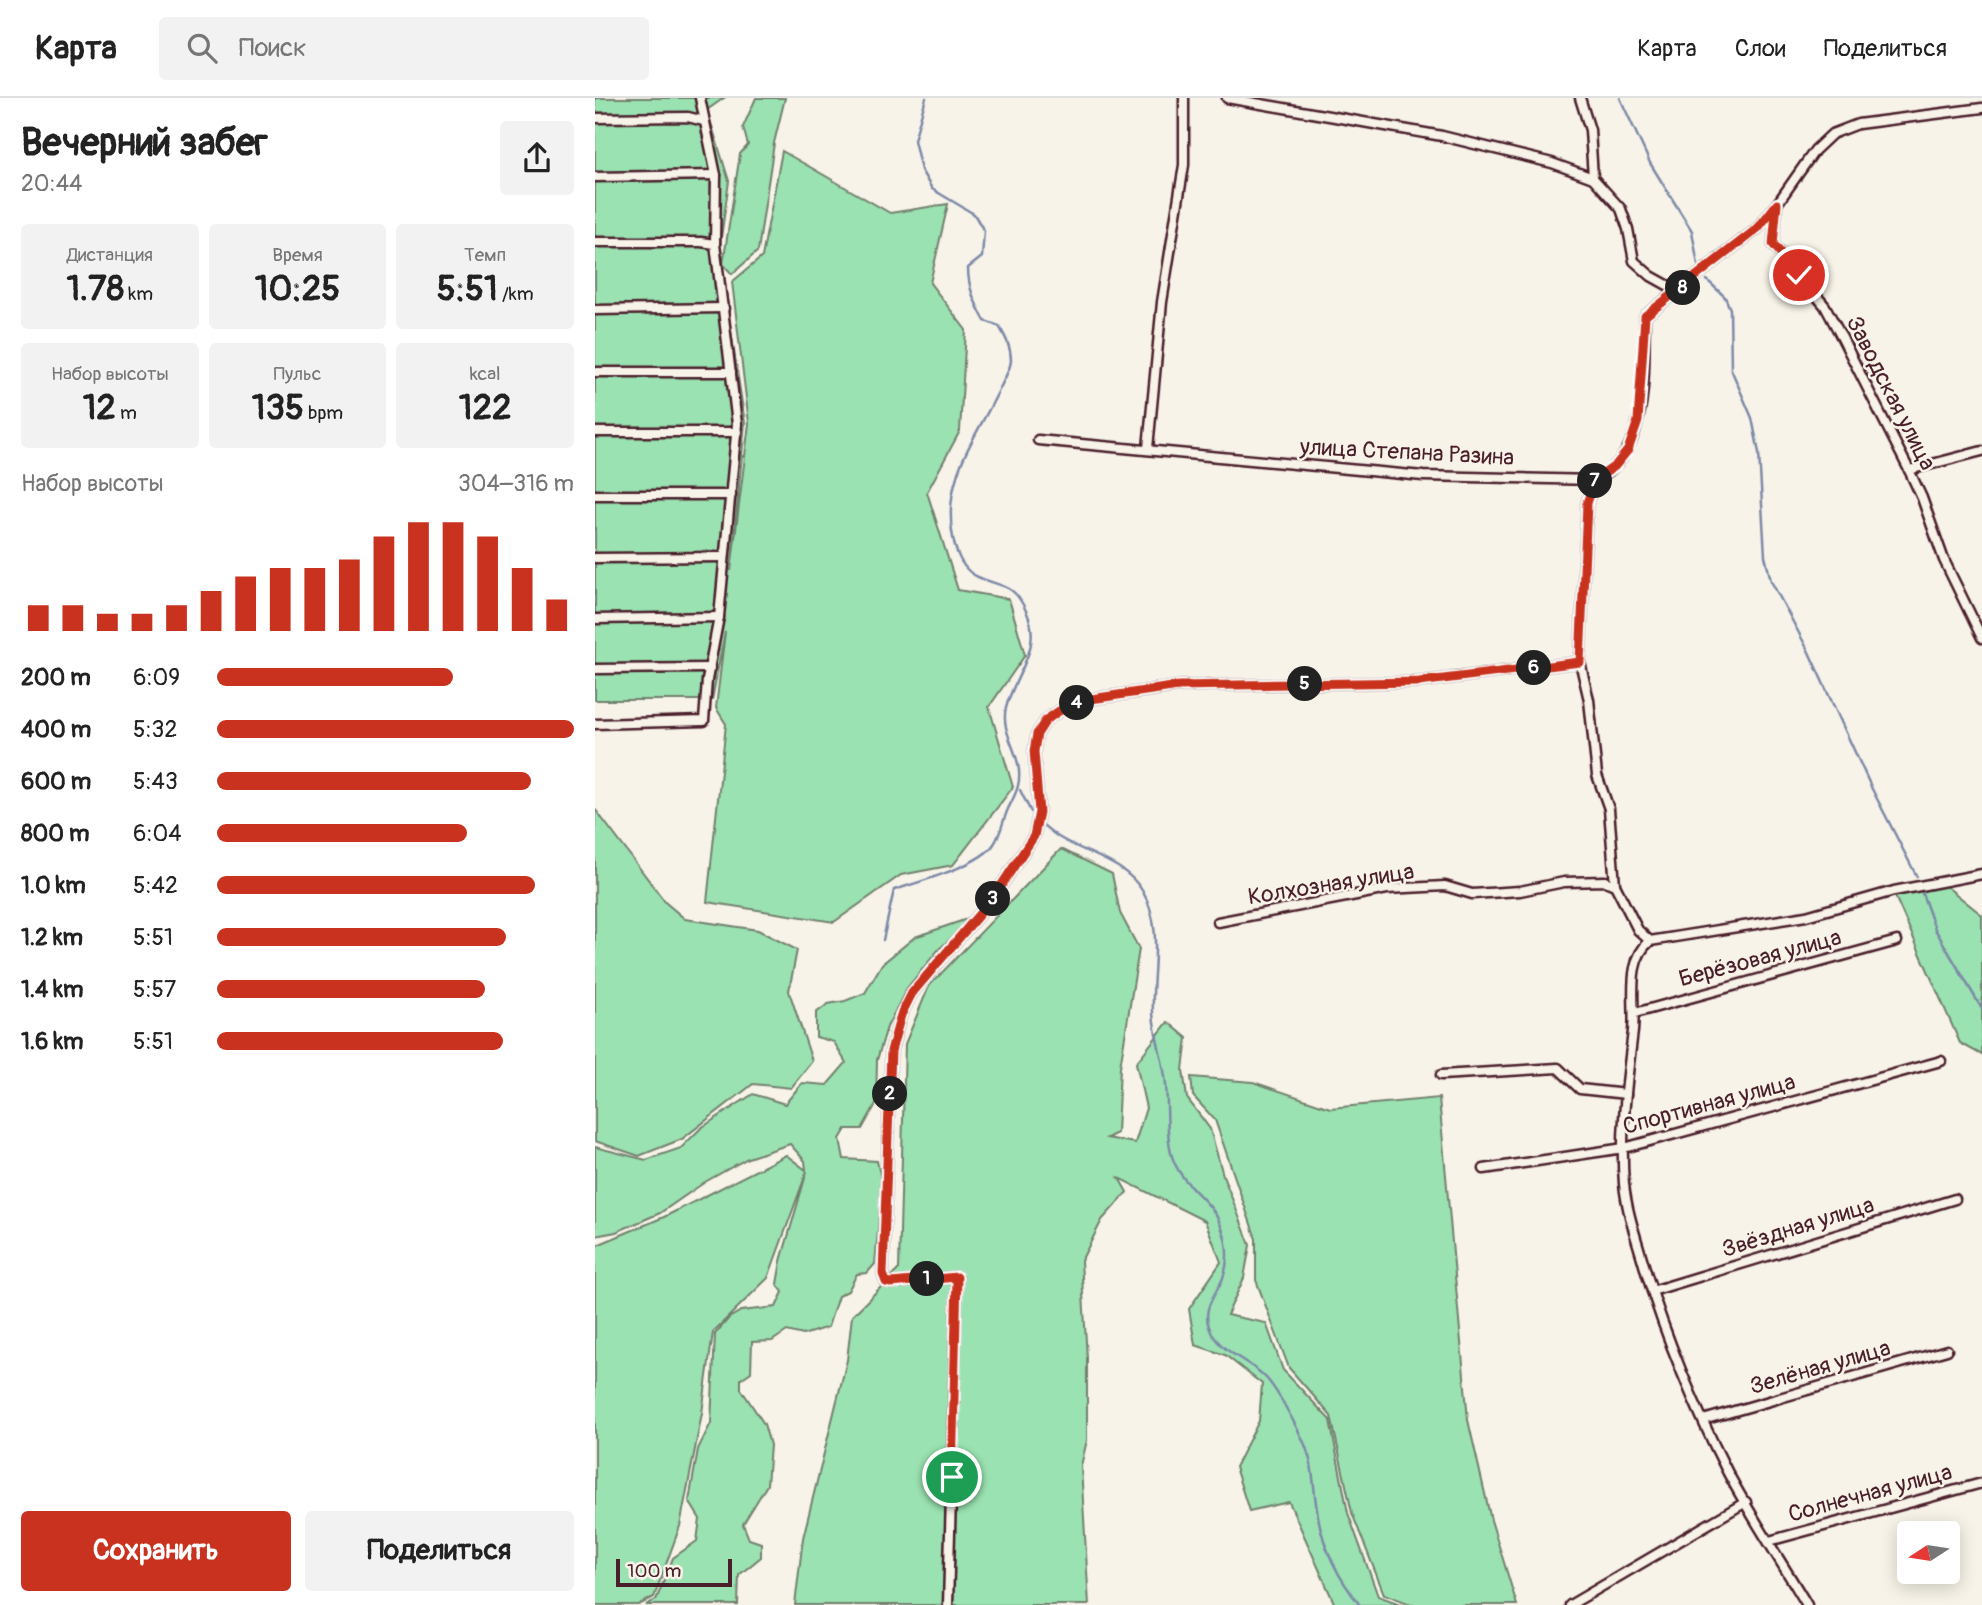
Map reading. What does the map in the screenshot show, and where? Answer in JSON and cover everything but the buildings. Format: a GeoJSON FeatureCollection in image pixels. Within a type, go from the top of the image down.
{"type":"FeatureCollection","features":[{"type":"Feature","properties":{"kind":"street"},"geometry":{"type":"LineString","coordinates":[[595,724],[704,721],[709,668],[719,617],[737,432],[715,244],[716,175],[700,98]]}},
{"type":"Feature","properties":{"kind":"street"},"geometry":{"type":"LineString","coordinates":[[1148,448],[1162,302],[1184,165],[1184,98]]}},
{"type":"Feature","properties":{"kind":"street"},"geometry":{"type":"LineString","coordinates":[[1227,98],[1442,136],[1552,163],[1593,178],[1621,209],[1634,261],[1651,276],[1678,292]]}},
{"type":"Feature","properties":{"kind":"street"},"geometry":{"type":"LineString","coordinates":[[1580,98],[1590,130],[1593,178]]}},
{"type":"Feature","properties":{"kind":"street","name":"Заводская улица"},"geometry":{"type":"LineString","coordinates":[[1982,108],[1843,128],[1832,134],[1815,150],[1777,204],[1773,244],[1825,306],[1909,470],[1944,560],[1982,638]]}},
{"type":"Feature","properties":{"kind":"street"},"geometry":{"type":"LineString","coordinates":[[595,118],[688,117],[704,121]]}},
{"type":"Feature","properties":{"kind":"street"},"geometry":{"type":"LineString","coordinates":[[595,177],[716,175]]}},
{"type":"Feature","properties":{"kind":"street"},"geometry":{"type":"LineString","coordinates":[[1650,941],[1638,930],[1615,885],[1609,809],[1597,775],[1589,699],[1580,662],[1587,503],[1595,480],[1615,466],[1628,450],[1638,421],[1645,316],[1758,228],[1777,204]]}},
{"type":"Feature","properties":{"kind":"street"},"geometry":{"type":"LineString","coordinates":[[595,242],[715,244]]}},
{"type":"Feature","properties":{"kind":"street"},"geometry":{"type":"LineString","coordinates":[[595,310],[724,308]]}},
{"type":"Feature","properties":{"kind":"street"},"geometry":{"type":"LineString","coordinates":[[595,372],[731,372]]}},
{"type":"Feature","properties":{"kind":"street"},"geometry":{"type":"LineString","coordinates":[[595,432],[737,432]]}},
{"type":"Feature","properties":{"kind":"street","name":"улица Степана Разина"},"geometry":{"type":"LineString","coordinates":[[1038,440],[1148,448],[1212,458],[1423,476],[1595,480]]}},
{"type":"Feature","properties":{"kind":"street"},"geometry":{"type":"LineString","coordinates":[[1909,470],[1982,451]]}},
{"type":"Feature","properties":{"kind":"street"},"geometry":{"type":"LineString","coordinates":[[595,495],[730,495]]}},
{"type":"Feature","properties":{"kind":"street"},"geometry":{"type":"LineString","coordinates":[[595,558],[725,557]]}},
{"type":"Feature","properties":{"kind":"street"},"geometry":{"type":"LineString","coordinates":[[595,619],[719,617]]}},
{"type":"Feature","properties":{"kind":"street"},"geometry":{"type":"LineString","coordinates":[[948,1605],[957,1277],[891,1283],[886,1282],[883,1274],[891,1051],[901,1015],[912,993],[993,898],[1034,836],[1039,812],[1034,769],[1037,734],[1046,720],[1075,704],[1179,686],[1419,682],[1580,662]]}},
{"type":"Feature","properties":{"kind":"street"},"geometry":{"type":"LineString","coordinates":[[595,669],[709,668]]}},
{"type":"Feature","properties":{"kind":"street"},"geometry":{"type":"LineString","coordinates":[[1807,1605],[1746,1502],[1685,1384],[1652,1291],[1632,1223],[1624,1186],[1624,1148],[1626,1094],[1635,1013],[1634,965],[1638,954],[1650,941],[1806,916],[1894,891],[1982,874]]}},
{"type":"Feature","properties":{"kind":"street","name":"Колхозная улица"},"geometry":{"type":"LineString","coordinates":[[1218,922],[1387,890],[1445,887],[1472,894],[1520,891],[1564,882],[1605,881],[1615,885]]}},
{"type":"Feature","properties":{"kind":"street","name":"Берёзовая улица"},"geometry":{"type":"LineString","coordinates":[[1635,1013],[1896,941]]}},
{"type":"Feature","properties":{"kind":"street","name":"Спортивная улица"},"geometry":{"type":"LineString","coordinates":[[1485,1169],[1624,1148],[1941,1061]]}},
{"type":"Feature","properties":{"kind":"street"},"geometry":{"type":"LineString","coordinates":[[1441,1075],[1557,1068],[1580,1089],[1626,1094]]}},
{"type":"Feature","properties":{"kind":"street","name":"Звёздная улица"},"geometry":{"type":"LineString","coordinates":[[1652,1291],[1955,1199]]}},
{"type":"Feature","properties":{"kind":"street","name":"Зелёная улица"},"geometry":{"type":"LineString","coordinates":[[1703,1420],[1947,1350]]}},
{"type":"Feature","properties":{"kind":"street","name":"Солнечная улица"},"geometry":{"type":"LineString","coordinates":[[1769,1541],[1982,1483]]}},
{"type":"Feature","properties":{"kind":"street"},"geometry":{"type":"LineString","coordinates":[[1570,1605],[1746,1502]]}},
{"type":"Feature","properties":{"kind":"green space"},"geometry":{"type":"Polygon","coordinates":[[[595,98],[724,98],[707,110],[729,181],[719,252],[745,423],[731,571],[749,423],[732,282],[762,257],[782,151],[890,213],[948,204],[930,283],[966,330],[960,431],[927,492],[958,590],[1009,599],[1025,655],[989,707],[1013,787],[953,865],[901,875],[834,922],[707,902],[726,724],[716,708],[725,632],[712,700],[595,700],[595,98]]]}},
{"type":"Feature","properties":{"kind":"green space"},"geometry":{"type":"Polygon","coordinates":[[[756,98],[785,98],[774,143],[758,251],[732,274],[723,264],[740,154],[748,145],[743,127],[756,98]]]}},
{"type":"Feature","properties":{"kind":"green space"},"geometry":{"type":"Polygon","coordinates":[[[595,809],[666,903],[685,919],[758,930],[797,950],[789,991],[812,1061],[791,1088],[753,1084],[682,1139],[639,1156],[595,1141],[595,809]]]}},
{"type":"Feature","properties":{"kind":"green space"},"geometry":{"type":"Polygon","coordinates":[[[1061,849],[1112,874],[1120,913],[1139,949],[1120,1067],[1117,1133],[1107,1138],[1135,1143],[1146,1108],[1136,1063],[1168,1022],[1187,1038],[1183,1070],[1187,1098],[1210,1129],[1223,1175],[1250,1245],[1244,1278],[1227,1315],[1266,1323],[1283,1370],[1330,1420],[1348,1513],[1378,1596],[1403,1605],[1335,1605],[1289,1502],[1249,1511],[1235,1467],[1259,1421],[1262,1384],[1225,1355],[1195,1345],[1189,1309],[1221,1262],[1205,1221],[1119,1178],[1127,1192],[1102,1220],[1081,1261],[1087,1358],[1087,1440],[1081,1466],[1089,1605],[795,1605],[803,1538],[847,1360],[852,1316],[899,1269],[905,1044],[929,986],[1061,849]]]}},
{"type":"Feature","properties":{"kind":"green space"},"geometry":{"type":"Polygon","coordinates":[[[1946,886],[1982,915],[1982,1055],[1960,1043],[1894,894],[1946,886]]]}},
{"type":"Feature","properties":{"kind":"green space"},"geometry":{"type":"Polygon","coordinates":[[[967,919],[963,928],[939,949],[907,988],[887,1027],[877,1060],[876,1104],[862,1129],[846,1129],[840,1139],[844,1159],[877,1161],[882,1184],[875,1264],[867,1273],[857,1274],[848,1291],[838,1296],[828,1327],[803,1335],[787,1331],[772,1341],[752,1342],[751,1372],[741,1379],[741,1389],[764,1424],[770,1445],[767,1485],[743,1524],[749,1539],[761,1543],[761,1557],[739,1575],[738,1605],[646,1605],[656,1600],[673,1558],[697,1541],[700,1519],[689,1501],[698,1449],[711,1423],[715,1334],[729,1318],[741,1311],[776,1307],[783,1292],[777,1284],[781,1261],[807,1171],[768,1278],[713,1332],[702,1413],[680,1526],[654,1597],[639,1605],[595,1605],[595,1246],[664,1217],[786,1155],[806,1170],[805,1161],[790,1144],[748,1158],[705,1182],[660,1213],[616,1232],[595,1236],[595,1147],[646,1160],[681,1148],[701,1128],[753,1094],[785,1104],[802,1083],[827,1085],[846,1063],[834,1042],[816,1037],[816,1013],[828,1004],[865,993],[882,964],[915,937],[967,919]]]}},
{"type":"Feature","properties":{"kind":"green space"},"geometry":{"type":"Polygon","coordinates":[[[1191,1077],[1253,1082],[1330,1108],[1439,1098],[1468,1420],[1491,1520],[1517,1605],[1413,1605],[1384,1594],[1352,1513],[1331,1416],[1289,1368],[1256,1280],[1256,1239],[1215,1120],[1193,1096],[1191,1077]]]}},
{"type":"Feature","properties":{"kind":"waterway"},"geometry":{"type":"LineString","coordinates":[[883,940],[894,890],[963,866],[987,852],[996,840],[1019,782],[1018,764],[1005,723],[1006,708],[1032,638],[1027,613],[1017,596],[1007,588],[970,572],[959,556],[951,526],[951,507],[957,475],[1006,376],[1011,356],[999,326],[985,321],[969,282],[968,268],[982,257],[984,231],[974,214],[932,189],[921,170],[914,140],[926,98]]}},
{"type":"Feature","properties":{"kind":"waterway"},"geometry":{"type":"LineString","coordinates":[[1620,98],[1650,163],[1692,231],[1698,265]]}},
{"type":"Feature","properties":{"kind":"waterway"},"geometry":{"type":"LineString","coordinates":[[1707,280],[1725,297],[1730,309],[1731,369],[1752,418],[1759,453],[1765,556],[1771,581],[1808,650],[1872,789],[1917,877]]}},
{"type":"Feature","properties":{"kind":"waterway"},"geometry":{"type":"LineString","coordinates":[[1020,790],[1031,812]]}},
{"type":"Feature","properties":{"kind":"waterway"},"geometry":{"type":"LineString","coordinates":[[1039,822],[1060,838],[1127,873],[1143,892],[1149,906],[1155,936],[1154,1021],[1165,1076],[1171,1153],[1181,1175],[1216,1216],[1226,1245],[1225,1272],[1207,1313],[1209,1327],[1213,1336],[1227,1350],[1267,1379],[1289,1413],[1308,1454],[1319,1523],[1327,1549],[1338,1573],[1360,1605]]}},
{"type":"Feature","properties":{"kind":"waterway"},"geometry":{"type":"LineString","coordinates":[[1922,893],[1935,929],[1982,1009]]}},
{"type":"Feature","properties":{"kind":"route"},"geometry":{"type":"LineString","coordinates":[[952,1477],[957,1277],[891,1283],[886,1282],[883,1274],[891,1051],[901,1015],[912,993],[993,898],[1034,836],[1039,812],[1034,751],[1037,734],[1046,720],[1059,711],[1091,699],[1179,686],[1419,682],[1580,662],[1587,503],[1595,480],[1615,466],[1628,450],[1638,421],[1645,316],[1758,228],[1777,204],[1773,244],[1799,275]]}}]}
